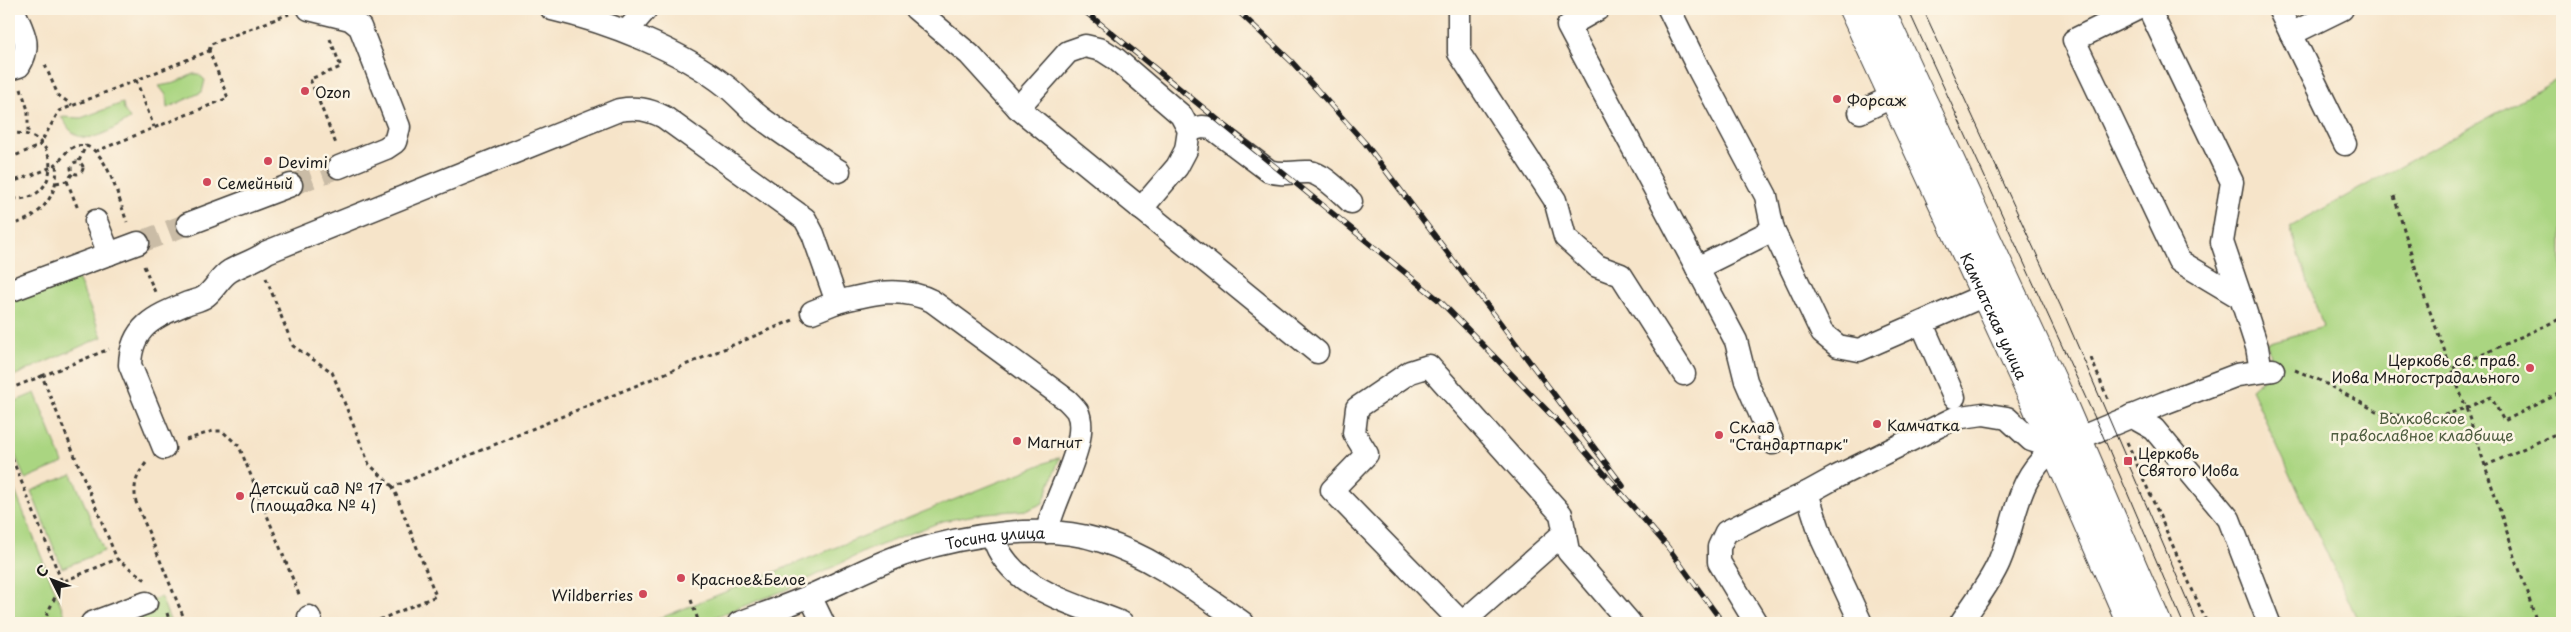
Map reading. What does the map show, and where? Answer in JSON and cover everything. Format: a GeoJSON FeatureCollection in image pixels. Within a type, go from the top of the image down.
{"type":"FeatureCollection","features":[{"type":"Feature","properties":{"kind":"main road","name":"Камчатская улица"},"geometry":{"type":"LineString","coordinates":[[1853,9],[1894,96],[1997,290]]}},
{"type":"Feature","properties":{"kind":"main road","name":"Камчатская улица"},"geometry":{"type":"LineString","coordinates":[[1880,9],[1997,290],[2067,443],[2157,623]]}},
{"type":"Feature","properties":{"kind":"main road","name":"Камчатская улица"},"geometry":{"type":"LineString","coordinates":[[2067,443],[2131,623]]}},
{"type":"Feature","properties":{"kind":"street"},"geometry":{"type":"LineString","coordinates":[[12,77],[27,54],[27,44],[13,9]]}},
{"type":"Feature","properties":{"kind":"street"},"geometry":{"type":"LineString","coordinates":[[552,9],[588,17],[628,31],[686,61],[725,85],[759,116],[839,170]]}},
{"type":"Feature","properties":{"kind":"street"},"geometry":{"type":"LineString","coordinates":[[628,31],[646,9]]}},
{"type":"Feature","properties":{"kind":"street"},"geometry":{"type":"LineString","coordinates":[[916,9],[970,55],[1018,108],[1317,352]]}},
{"type":"Feature","properties":{"kind":"street"},"geometry":{"type":"LineString","coordinates":[[1459,9],[1459,53],[1555,200],[1565,237],[1597,266],[1621,275],[1684,374]]}},
{"type":"Feature","properties":{"kind":"street"},"geometry":{"type":"LineString","coordinates":[[1598,9],[1568,26],[1736,341],[1746,381],[1773,443]]}},
{"type":"Feature","properties":{"kind":"street"},"geometry":{"type":"LineString","coordinates":[[1670,9],[1699,70],[1766,196],[1773,230],[1822,333],[1838,346],[1860,350],[1997,290]]}},
{"type":"Feature","properties":{"kind":"street"},"geometry":{"type":"LineString","coordinates":[[2136,9],[2074,40],[2180,261],[2241,298]]}},
{"type":"Feature","properties":{"kind":"street"},"geometry":{"type":"LineString","coordinates":[[1960,623],[1999,563],[2028,474],[2041,459],[2067,443],[2125,419],[2237,376],[2267,370],[2257,347],[2222,242],[2232,182],[2149,9]]}},
{"type":"Feature","properties":{"kind":"street"},"geometry":{"type":"LineString","coordinates":[[2278,9],[2345,144]]}},
{"type":"Feature","properties":{"kind":"street"},"geometry":{"type":"LineString","coordinates":[[2291,34],[2342,9]]}},
{"type":"Feature","properties":{"kind":"street"},"geometry":{"type":"LineString","coordinates":[[299,12],[350,19],[360,27],[399,127],[395,142],[386,148],[341,166]]}},
{"type":"Feature","properties":{"kind":"street"},"geometry":{"type":"LineString","coordinates":[[1018,108],[1068,52],[1085,46],[1102,50],[1116,59],[1181,115],[1189,130],[1186,150],[1178,167],[1141,209]]}},
{"type":"Feature","properties":{"kind":"street"},"geometry":{"type":"LineString","coordinates":[[1860,112],[1894,96]]}},
{"type":"Feature","properties":{"kind":"street"},"geometry":{"type":"LineString","coordinates":[[164,448],[130,365],[131,353],[137,338],[142,328],[151,320],[206,297],[228,272],[267,252],[610,114],[634,107],[649,110],[664,117],[805,220],[813,234],[837,302]]}},
{"type":"Feature","properties":{"kind":"street"},"geometry":{"type":"LineString","coordinates":[[1189,130],[1202,127],[1212,128],[1269,171],[1278,174],[1311,172],[1326,180],[1351,202]]}},
{"type":"Feature","properties":{"kind":"street"},"geometry":{"type":"LineString","coordinates":[[188,224],[291,185]]}},
{"type":"Feature","properties":{"kind":"street"},"geometry":{"type":"LineString","coordinates":[[87,216],[109,254]]}},
{"type":"Feature","properties":{"kind":"street"},"geometry":{"type":"LineString","coordinates":[[1697,268],[1773,230]]}},
{"type":"Feature","properties":{"kind":"street"},"geometry":{"type":"LineString","coordinates":[[9,291],[137,244]]}},
{"type":"Feature","properties":{"kind":"street"},"geometry":{"type":"LineString","coordinates":[[812,312],[837,302],[867,294],[895,291],[917,293],[932,301],[1067,400],[1077,412],[1081,428],[1079,444],[1053,506],[1047,532]]}},
{"type":"Feature","properties":{"kind":"street"},"geometry":{"type":"LineString","coordinates":[[1922,324],[1954,397]]}},
{"type":"Feature","properties":{"kind":"street"},"geometry":{"type":"LineString","coordinates":[[1565,532],[1461,623],[1332,490],[1367,454],[1354,433],[1357,408],[1410,372],[1429,366],[1561,514],[1565,532],[1568,551],[1630,623]]}},
{"type":"Feature","properties":{"kind":"street"},"geometry":{"type":"LineString","coordinates":[[1756,623],[1719,562],[1719,547],[1726,532],[1955,418],[1983,414],[2008,418],[2031,440],[2067,443]]}},
{"type":"Feature","properties":{"kind":"street"},"geometry":{"type":"LineString","coordinates":[[2125,419],[2154,429],[2229,519],[2269,623]]}},
{"type":"Feature","properties":{"kind":"street"},"geometry":{"type":"LineString","coordinates":[[1807,493],[1822,539],[1861,623]]}},
{"type":"Feature","properties":{"kind":"street","name":"Тосина улица"},"geometry":{"type":"LineString","coordinates":[[740,623],[810,596],[907,553],[946,543],[993,536],[1047,532],[1095,539],[1125,549],[1170,574],[1243,623]]}},
{"type":"Feature","properties":{"kind":"street"},"geometry":{"type":"LineString","coordinates":[[993,536],[997,551],[1028,584],[1122,623]]}},
{"type":"Feature","properties":{"kind":"street"},"geometry":{"type":"LineString","coordinates":[[810,596],[823,623]]}},
{"type":"Feature","properties":{"kind":"street"},"geometry":{"type":"LineString","coordinates":[[92,623],[146,604]]}},
{"type":"Feature","properties":{"kind":"path"},"geometry":{"type":"LineString","coordinates":[[264,9],[299,12]]}},
{"type":"Feature","properties":{"kind":"path"},"geometry":{"type":"LineString","coordinates":[[97,150],[228,98],[209,51],[211,44],[299,12]]}},
{"type":"Feature","properties":{"kind":"path"},"geometry":{"type":"LineString","coordinates":[[327,30],[341,67],[310,79],[341,166]]}},
{"type":"Feature","properties":{"kind":"path"},"geometry":{"type":"LineString","coordinates":[[9,158],[38,147],[57,113],[209,51]]}},
{"type":"Feature","properties":{"kind":"path"},"geometry":{"type":"LineString","coordinates":[[49,75],[60,99],[73,105]]}},
{"type":"Feature","properties":{"kind":"path"},"geometry":{"type":"LineString","coordinates":[[12,77],[21,89],[27,104],[28,134]]}},
{"type":"Feature","properties":{"kind":"path"},"geometry":{"type":"LineString","coordinates":[[136,80],[154,127]]}},
{"type":"Feature","properties":{"kind":"path"},"geometry":{"type":"LineString","coordinates":[[9,134],[28,134],[41,143],[49,156],[51,167],[44,186],[37,193],[28,198],[9,198]]}},
{"type":"Feature","properties":{"kind":"path"},"geometry":{"type":"LineString","coordinates":[[74,174],[70,168],[71,164],[78,162],[86,146]]}},
{"type":"Feature","properties":{"kind":"path"},"geometry":{"type":"LineString","coordinates":[[9,183],[51,167],[71,148],[86,146],[97,150],[102,157],[122,209]]}},
{"type":"Feature","properties":{"kind":"path"},"geometry":{"type":"LineString","coordinates":[[56,183],[67,181],[74,174],[82,172],[82,164],[78,162]]}},
{"type":"Feature","properties":{"kind":"path"},"geometry":{"type":"LineString","coordinates":[[9,224],[35,215],[49,200],[56,183],[56,164]]}},
{"type":"Feature","properties":{"kind":"path"},"geometry":{"type":"LineString","coordinates":[[67,181],[87,216]]}},
{"type":"Feature","properties":{"kind":"path"},"geometry":{"type":"LineString","coordinates":[[2394,196],[2422,293],[2453,368],[2537,623]]}},
{"type":"Feature","properties":{"kind":"path"},"geometry":{"type":"LineString","coordinates":[[137,244],[164,313]]}},
{"type":"Feature","properties":{"kind":"path"},"geometry":{"type":"LineString","coordinates":[[270,288],[293,346],[332,372],[369,464],[393,487],[436,596],[372,623]]}},
{"type":"Feature","properties":{"kind":"path"},"geometry":{"type":"LineString","coordinates":[[393,487],[812,312]]}},
{"type":"Feature","properties":{"kind":"path"},"geometry":{"type":"LineString","coordinates":[[2453,368],[2562,318]]}},
{"type":"Feature","properties":{"kind":"path"},"geometry":{"type":"LineString","coordinates":[[9,389],[137,338]]}},
{"type":"Feature","properties":{"kind":"path"},"geometry":{"type":"LineString","coordinates":[[2091,358],[2125,419],[2207,623]]}},
{"type":"Feature","properties":{"kind":"path"},"geometry":{"type":"LineString","coordinates":[[2267,370],[2294,369],[2317,379],[2380,413],[2420,418],[2438,417],[2491,398],[2504,421],[2562,392]]}},
{"type":"Feature","properties":{"kind":"path"},"geometry":{"type":"LineString","coordinates":[[42,376],[117,559],[62,582],[43,623]]}},
{"type":"Feature","properties":{"kind":"path"},"geometry":{"type":"LineString","coordinates":[[186,623],[136,502],[133,488],[138,473],[153,454],[164,448],[213,431],[222,431],[239,446],[310,620]]}},
{"type":"Feature","properties":{"kind":"path"},"geometry":{"type":"LineString","coordinates":[[2485,466],[2562,431]]}},
{"type":"Feature","properties":{"kind":"path"},"geometry":{"type":"LineString","coordinates":[[9,451],[62,582]]}},
{"type":"Feature","properties":{"kind":"path"},"geometry":{"type":"LineString","coordinates":[[691,600],[699,623]]}},
{"type":"Feature","properties":{"kind":"green space"},"geometry":{"type":"Polygon","coordinates":[[[193,74],[198,74],[205,80],[202,92],[167,108],[166,95],[159,86],[175,83],[193,74]]]}},
{"type":"Feature","properties":{"kind":"green space","name":"Волковское православное кладбище"},"geometry":{"type":"Polygon","coordinates":[[[2562,77],[2562,623],[2359,623],[2251,389],[2273,370],[2267,343],[2323,327],[2290,227],[2562,77]]]}},
{"type":"Feature","properties":{"kind":"green space"},"geometry":{"type":"Polygon","coordinates":[[[123,103],[124,110],[130,119],[97,136],[83,137],[76,135],[69,129],[61,117],[81,118],[123,103]]]}},
{"type":"Feature","properties":{"kind":"green space"},"geometry":{"type":"Polygon","coordinates":[[[77,276],[102,337],[9,378],[9,301],[77,276]]]}},
{"type":"Feature","properties":{"kind":"green space"},"geometry":{"type":"Polygon","coordinates":[[[35,393],[63,463],[25,479],[9,440],[9,404],[35,393]]]}},
{"type":"Feature","properties":{"kind":"green space"},"geometry":{"type":"Polygon","coordinates":[[[1060,457],[1043,503],[1028,510],[986,513],[943,521],[866,551],[786,590],[699,623],[648,623],[1060,457]]]}},
{"type":"Feature","properties":{"kind":"green space"},"geometry":{"type":"Polygon","coordinates":[[[72,474],[104,551],[62,568],[31,491],[72,474]]]}},
{"type":"Feature","properties":{"kind":"green space"},"geometry":{"type":"Polygon","coordinates":[[[9,476],[68,623],[9,623],[9,476]]]}},
{"type":"Feature","properties":{"kind":"green space"},"geometry":{"type":"Polygon","coordinates":[[[161,597],[171,623],[79,623],[161,597]]]}},
{"type":"Feature","properties":{"kind":"tunnel"},"geometry":{"type":"LineString","coordinates":[[291,185],[339,167]]}},
{"type":"Feature","properties":{"kind":"tunnel"},"geometry":{"type":"LineString","coordinates":[[138,243],[188,224]]}},
{"type":"Feature","properties":{"kind":"tram line"},"geometry":{"type":"LineString","coordinates":[[1908,9],[2100,429],[2183,623]]}},
{"type":"Feature","properties":{"kind":"tram line"},"geometry":{"type":"LineString","coordinates":[[1923,9],[2061,307],[2197,623]]}},
{"type":"Feature","properties":{"kind":"railway"},"geometry":{"type":"LineString","coordinates":[[1082,9],[1440,301],[1570,434],[1667,546],[1723,623]]}},
{"type":"Feature","properties":{"kind":"railway"},"geometry":{"type":"LineString","coordinates":[[1236,9],[1292,62],[1365,143],[1623,486]]}},
{"type":"Feature","properties":{"kind":"place","name":"Ozon"},"geometry":{"type":"Point","coordinates":[305,91]}},
{"type":"Feature","properties":{"kind":"place","name":"Форсаж"},"geometry":{"type":"Point","coordinates":[1837,99]}},
{"type":"Feature","properties":{"kind":"place","name":"Devimi"},"geometry":{"type":"Point","coordinates":[268,161]}},
{"type":"Feature","properties":{"kind":"place","name":"Семейный"},"geometry":{"type":"Point","coordinates":[207,182]}},
{"type":"Feature","properties":{"kind":"place","name":"Церковь св. прав. Иова Многострадального"},"geometry":{"type":"Point","coordinates":[2530,368]}},
{"type":"Feature","properties":{"kind":"place","name":"Камчатка"},"geometry":{"type":"Point","coordinates":[1877,424]}},
{"type":"Feature","properties":{"kind":"place","name":"Склад \"Стандартпарк\""},"geometry":{"type":"Point","coordinates":[1719,435]}},
{"type":"Feature","properties":{"kind":"place","name":"Магнит"},"geometry":{"type":"Point","coordinates":[1017,441]}},
{"type":"Feature","properties":{"kind":"place","name":"Церковь Святого Иова"},"geometry":{"type":"Point","coordinates":[2128,461]}},
{"type":"Feature","properties":{"kind":"place","name":"Детский сад № 17 (площадка № 4)"},"geometry":{"type":"Point","coordinates":[240,496]}},
{"type":"Feature","properties":{"kind":"place","name":"Красное&Белое"},"geometry":{"type":"Point","coordinates":[681,578]}},
{"type":"Feature","properties":{"kind":"place","name":"Wildberries"},"geometry":{"type":"Point","coordinates":[643,594]}}]}
